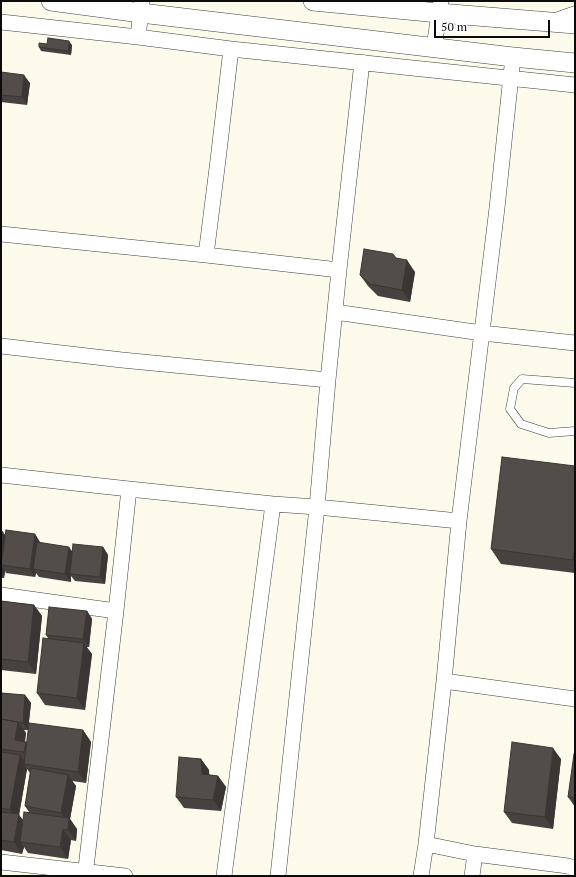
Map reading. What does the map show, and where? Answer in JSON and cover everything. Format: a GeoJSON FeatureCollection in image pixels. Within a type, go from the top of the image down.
{"type":"FeatureCollection","features":[{"type":"Feature","properties":{"kind":"street"},"geometry":{"type":"LineString","coordinates":[[51,1],[142,7],[434,47],[575,63]]}},
{"type":"Feature","properties":{"kind":"street"},"geometry":{"type":"LineString","coordinates":[[314,1],[440,7],[542,22],[575,24]]}},
{"type":"Feature","properties":{"kind":"street"},"geometry":{"type":"LineString","coordinates":[[138,37],[142,7]]}},
{"type":"Feature","properties":{"kind":"street"},"geometry":{"type":"LineString","coordinates":[[434,47],[440,7]]}},
{"type":"Feature","properties":{"kind":"street"},"geometry":{"type":"LineString","coordinates":[[1,22],[575,84]]}},
{"type":"Feature","properties":{"kind":"street"},"geometry":{"type":"LineString","coordinates":[[206,255],[231,48]]}},
{"type":"Feature","properties":{"kind":"street"},"geometry":{"type":"LineString","coordinates":[[421,876],[426,844],[460,521],[497,208],[513,57]]}},
{"type":"Feature","properties":{"kind":"street"},"geometry":{"type":"LineString","coordinates":[[278,876],[317,507],[339,270],[362,62]]}},
{"type":"Feature","properties":{"kind":"street"},"geometry":{"type":"LineString","coordinates":[[1,234],[339,270]]}},
{"type":"Feature","properties":{"kind":"street"},"geometry":{"type":"LineString","coordinates":[[335,312],[482,333],[575,343]]}},
{"type":"Feature","properties":{"kind":"street"},"geometry":{"type":"LineString","coordinates":[[1,346],[122,360],[328,380]]}},
{"type":"Feature","properties":{"kind":"street"},"geometry":{"type":"LineString","coordinates":[[1,475],[129,490],[460,521]]}},
{"type":"Feature","properties":{"kind":"street"},"geometry":{"type":"LineString","coordinates":[[85,874],[129,490]]}},
{"type":"Feature","properties":{"kind":"street"},"geometry":{"type":"LineString","coordinates":[[224,876],[273,504]]}},
{"type":"Feature","properties":{"kind":"street"},"geometry":{"type":"LineString","coordinates":[[1,596],[116,611]]}},
{"type":"Feature","properties":{"kind":"street"},"geometry":{"type":"LineString","coordinates":[[444,681],[575,699]]}},
{"type":"Feature","properties":{"kind":"street"},"geometry":{"type":"LineString","coordinates":[[426,844],[475,854],[568,866],[575,869]]}},
{"type":"Feature","properties":{"kind":"street"},"geometry":{"type":"LineString","coordinates":[[472,876],[475,854]]}},
{"type":"Feature","properties":{"kind":"street"},"geometry":{"type":"LineString","coordinates":[[1,862],[85,874],[125,876]]}},
{"type":"Feature","properties":{"kind":"lane"},"geometry":{"type":"LineString","coordinates":[[542,22],[575,10]]}},
{"type":"Feature","properties":{"kind":"lane"},"geometry":{"type":"LineString","coordinates":[[575,382],[522,379],[514,388],[510,409],[521,424],[549,433],[575,431]]}},
{"type":"Feature","properties":{"kind":"building"},"geometry":{"type":"Polygon","coordinates":[[[48,38],[69,41],[68,51],[39,47],[39,43],[47,44],[48,38]]]}},
{"type":"Feature","properties":{"kind":"building"},"geometry":{"type":"Polygon","coordinates":[[[1,72],[24,75],[22,97],[1,95],[1,72]]]}},
{"type":"Feature","properties":{"kind":"building"},"geometry":{"type":"Polygon","coordinates":[[[364,249],[393,254],[396,258],[407,260],[402,290],[370,284],[360,275],[364,249]]]}},
{"type":"Feature","properties":{"kind":"building"},"geometry":{"type":"Polygon","coordinates":[[[502,457],[575,466],[575,547],[573,560],[491,549],[502,457]]]}},
{"type":"Feature","properties":{"kind":"building"},"geometry":{"type":"Polygon","coordinates":[[[6,530],[35,534],[30,569],[1,565],[6,530]]]}},
{"type":"Feature","properties":{"kind":"building"},"geometry":{"type":"Polygon","coordinates":[[[37,542],[69,547],[65,574],[33,569],[37,542]]]}},
{"type":"Feature","properties":{"kind":"building"},"geometry":{"type":"Polygon","coordinates":[[[73,544],[103,547],[100,577],[70,574],[73,544]]]}},
{"type":"Feature","properties":{"kind":"building"},"geometry":{"type":"Polygon","coordinates":[[[1,601],[34,605],[28,662],[1,659],[1,601]]]}},
{"type":"Feature","properties":{"kind":"building"},"geometry":{"type":"Polygon","coordinates":[[[49,607],[87,611],[83,639],[46,635],[49,607]]]}},
{"type":"Feature","properties":{"kind":"building"},"geometry":{"type":"Polygon","coordinates":[[[43,638],[84,643],[77,698],[37,693],[43,638]]]}},
{"type":"Feature","properties":{"kind":"building"},"geometry":{"type":"Polygon","coordinates":[[[1,693],[25,695],[23,723],[1,719],[1,693]]]}},
{"type":"Feature","properties":{"kind":"building"},"geometry":{"type":"Polygon","coordinates":[[[1,719],[18,722],[15,740],[26,742],[24,752],[1,749],[1,719]]]}},
{"type":"Feature","properties":{"kind":"building"},"geometry":{"type":"Polygon","coordinates":[[[29,723],[83,730],[78,772],[24,764],[29,723]]]}},
{"type":"Feature","properties":{"kind":"building"},"geometry":{"type":"Polygon","coordinates":[[[512,742],[553,748],[545,817],[504,812],[512,742]]]}},
{"type":"Feature","properties":{"kind":"building"},"geometry":{"type":"Polygon","coordinates":[[[1,752],[20,755],[10,810],[1,808],[1,752]]]}},
{"type":"Feature","properties":{"kind":"building"},"geometry":{"type":"Polygon","coordinates":[[[575,754],[575,798],[568,797],[575,754]]]}},
{"type":"Feature","properties":{"kind":"building"},"geometry":{"type":"Polygon","coordinates":[[[179,757],[201,759],[202,774],[218,776],[213,800],[176,797],[179,757]]]}},
{"type":"Feature","properties":{"kind":"building"},"geometry":{"type":"Polygon","coordinates":[[[31,768],[68,775],[61,813],[25,806],[31,768]]]}},
{"type":"Feature","properties":{"kind":"building"},"geometry":{"type":"Polygon","coordinates":[[[1,812],[19,814],[14,842],[1,840],[1,812]]]}},
{"type":"Feature","properties":{"kind":"building"},"geometry":{"type":"Polygon","coordinates":[[[24,812],[69,818],[68,830],[63,829],[60,847],[20,842],[24,812]]]}}]}
